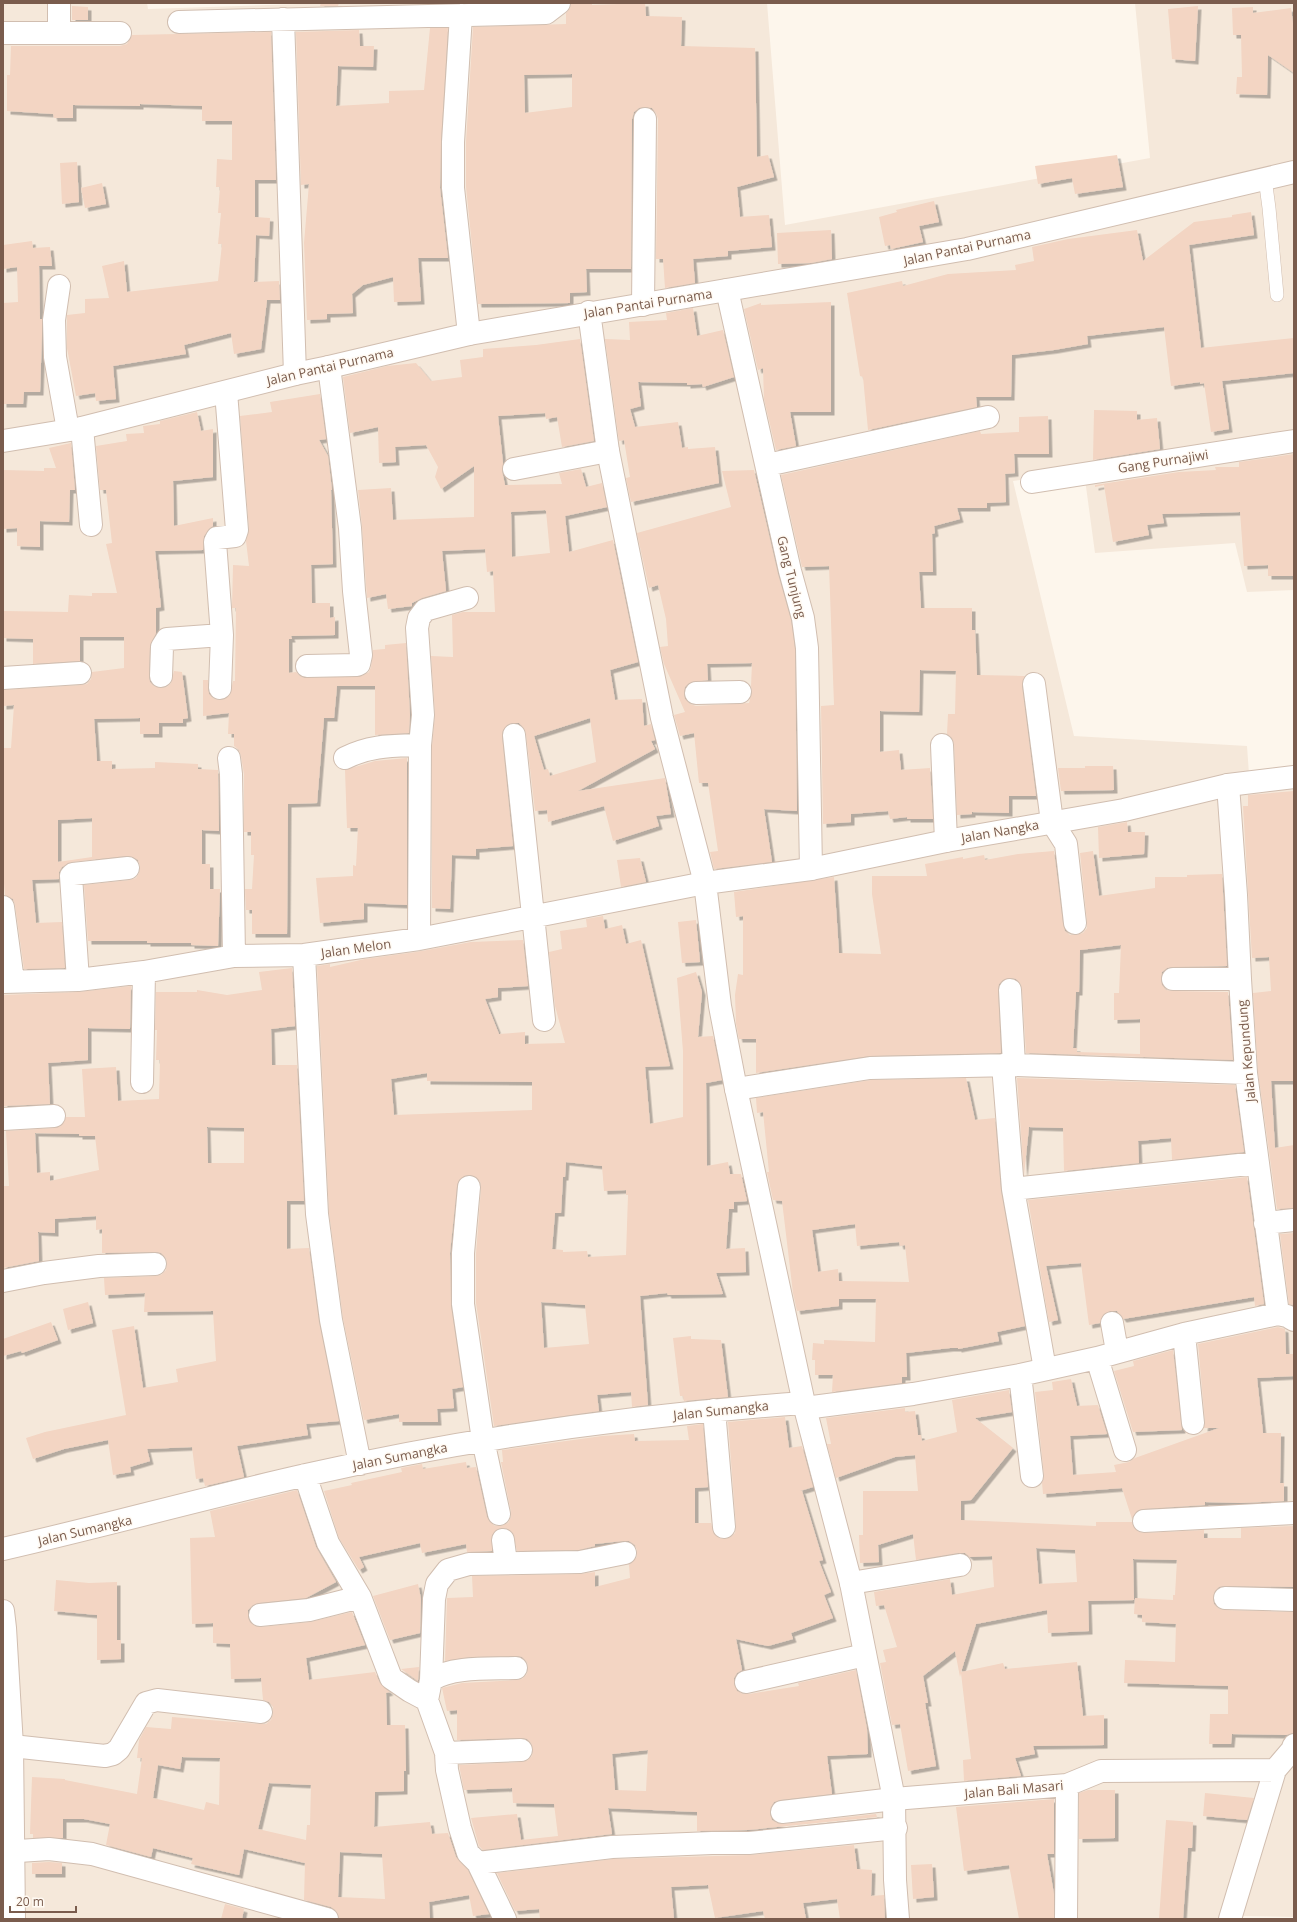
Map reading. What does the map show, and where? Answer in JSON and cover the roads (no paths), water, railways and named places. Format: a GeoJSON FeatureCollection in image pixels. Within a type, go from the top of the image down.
{"type":"FeatureCollection","features":[{"type":"Feature","properties":{"kind":"street"},"geometry":{"type":"LineString","coordinates":[[59,3],[59,32]]}},
{"type":"Feature","properties":{"kind":"street"},"geometry":{"type":"LineString","coordinates":[[179,22],[546,13],[559,3]]}},
{"type":"Feature","properties":{"kind":"street"},"geometry":{"type":"LineString","coordinates":[[461,15],[453,142],[453,188],[469,334]]}},
{"type":"Feature","properties":{"kind":"street"},"geometry":{"type":"LineString","coordinates":[[282,19],[295,374]]}},
{"type":"Feature","properties":{"kind":"street"},"geometry":{"type":"LineString","coordinates":[[3,33],[120,33]]}},
{"type":"Feature","properties":{"kind":"street"},"geometry":{"type":"LineString","coordinates":[[643,305],[645,119]]}},
{"type":"Feature","properties":{"kind":"street","name":"Jalan Pantai Purnama"},"geometry":{"type":"LineString","coordinates":[[3,441],[75,429],[295,374],[469,334],[589,312],[643,305],[967,249],[1294,172]]}},
{"type":"Feature","properties":{"kind":"street"},"geometry":{"type":"LineString","coordinates":[[59,286],[54,320],[55,357],[75,429],[92,525]]}},
{"type":"Feature","properties":{"kind":"street","name":"Gang Tunjung"},"geometry":{"type":"LineString","coordinates":[[727,290],[790,571],[803,618],[807,648],[810,869]]}},
{"type":"Feature","properties":{"kind":"street"},"geometry":{"type":"LineString","coordinates":[[589,312],[608,451],[662,718],[705,882],[720,1006],[736,1089],[804,1406],[851,1582],[894,1800],[896,1828],[895,1880],[898,1919]]}},
{"type":"Feature","properties":{"kind":"street"},"geometry":{"type":"LineString","coordinates":[[307,666],[357,666],[361,655],[354,591],[350,528],[329,367]]}},
{"type":"Feature","properties":{"kind":"street"},"geometry":{"type":"LineString","coordinates":[[220,688],[222,635],[215,542],[217,538],[235,536],[237,530],[226,392]]}},
{"type":"Feature","properties":{"kind":"street"},"geometry":{"type":"LineString","coordinates":[[767,465],[988,417]]}},
{"type":"Feature","properties":{"kind":"street","name":"Gang Purnajiwi"},"geometry":{"type":"LineString","coordinates":[[1032,482],[1294,441]]}},
{"type":"Feature","properties":{"kind":"street"},"geometry":{"type":"LineString","coordinates":[[514,469],[608,451]]}},
{"type":"Feature","properties":{"kind":"street"},"geometry":{"type":"LineString","coordinates":[[419,939],[420,745],[423,715],[417,628],[419,618],[425,610],[467,598]]}},
{"type":"Feature","properties":{"kind":"street"},"geometry":{"type":"LineString","coordinates":[[161,676],[162,647],[167,639],[222,635]]}},
{"type":"Feature","properties":{"kind":"street"},"geometry":{"type":"LineString","coordinates":[[3,678],[80,673]]}},
{"type":"Feature","properties":{"kind":"street"},"geometry":{"type":"LineString","coordinates":[[1034,684],[1052,822],[1066,844],[1075,923]]}},
{"type":"Feature","properties":{"kind":"street"},"geometry":{"type":"LineString","coordinates":[[696,693],[740,692]]}},
{"type":"Feature","properties":{"kind":"street"},"geometry":{"type":"LineString","coordinates":[[514,735],[544,1020]]}},
{"type":"Feature","properties":{"kind":"street"},"geometry":{"type":"LineString","coordinates":[[345,758],[360,751],[377,747],[420,745]]}},
{"type":"Feature","properties":{"kind":"street"},"geometry":{"type":"LineString","coordinates":[[942,745],[946,841]]}},
{"type":"Feature","properties":{"kind":"street"},"geometry":{"type":"LineString","coordinates":[[229,758],[231,774],[234,956]]}},
{"type":"Feature","properties":{"kind":"street","name":"Jalan Nangka"},"geometry":{"type":"LineString","coordinates":[[705,882],[810,869],[946,841],[1124,810],[1228,785],[1294,777]]}},
{"type":"Feature","properties":{"kind":"street","name":"Jalan Kepundung"},"geometry":{"type":"LineString","coordinates":[[1228,785],[1246,1073],[1265,1223],[1286,1317]]}},
{"type":"Feature","properties":{"kind":"street"},"geometry":{"type":"LineString","coordinates":[[78,980],[71,876],[73,874],[128,868]]}},
{"type":"Feature","properties":{"kind":"street","name":"Jalan Melon"},"geometry":{"type":"LineString","coordinates":[[8,982],[78,980],[144,972],[234,956],[304,955],[419,939],[705,882]]}},
{"type":"Feature","properties":{"kind":"street"},"geometry":{"type":"LineString","coordinates":[[3,907],[8,982]]}},
{"type":"Feature","properties":{"kind":"street"},"geometry":{"type":"LineString","coordinates":[[304,955],[317,1214],[331,1320],[360,1464]]}},
{"type":"Feature","properties":{"kind":"street"},"geometry":{"type":"LineString","coordinates":[[142,1082],[144,972]]}},
{"type":"Feature","properties":{"kind":"street"},"geometry":{"type":"LineString","coordinates":[[1173,979],[1240,979]]}},
{"type":"Feature","properties":{"kind":"street"},"geometry":{"type":"LineString","coordinates":[[1010,990],[1009,1065],[1012,1189],[1045,1369]]}},
{"type":"Feature","properties":{"kind":"street"},"geometry":{"type":"LineString","coordinates":[[736,1089],[870,1068],[1009,1065],[1246,1073]]}},
{"type":"Feature","properties":{"kind":"street"},"geometry":{"type":"LineString","coordinates":[[3,1119],[54,1116]]}},
{"type":"Feature","properties":{"kind":"street"},"geometry":{"type":"LineString","coordinates":[[1012,1189],[1258,1163]]}},
{"type":"Feature","properties":{"kind":"street"},"geometry":{"type":"LineString","coordinates":[[469,1187],[463,1253],[463,1304],[483,1440],[499,1514]]}},
{"type":"Feature","properties":{"kind":"street"},"geometry":{"type":"LineString","coordinates":[[1265,1223],[1294,1220]]}},
{"type":"Feature","properties":{"kind":"street"},"geometry":{"type":"LineString","coordinates":[[3,1281],[44,1273],[99,1266],[155,1264]]}},
{"type":"Feature","properties":{"kind":"street","name":"Jalan Sumangka"},"geometry":{"type":"LineString","coordinates":[[3,1549],[305,1475],[483,1440],[714,1410],[804,1406],[913,1394],[1020,1375],[1184,1334],[1286,1317]]}},
{"type":"Feature","properties":{"kind":"street"},"geometry":{"type":"LineString","coordinates":[[1112,1323],[1107,1354],[1125,1450]]}},
{"type":"Feature","properties":{"kind":"street"},"geometry":{"type":"LineString","coordinates":[[1184,1334],[1193,1423]]}},
{"type":"Feature","properties":{"kind":"street"},"geometry":{"type":"LineString","coordinates":[[1020,1375],[1032,1476]]}},
{"type":"Feature","properties":{"kind":"street"},"geometry":{"type":"LineString","coordinates":[[714,1410],[724,1526]]}},
{"type":"Feature","properties":{"kind":"street"},"geometry":{"type":"LineString","coordinates":[[305,1475],[328,1543],[360,1597],[391,1678],[410,1691],[429,1690]]}},
{"type":"Feature","properties":{"kind":"street"},"geometry":{"type":"LineString","coordinates":[[1144,1521],[1294,1513]]}},
{"type":"Feature","properties":{"kind":"street"},"geometry":{"type":"LineString","coordinates":[[503,1540],[506,1563]]}},
{"type":"Feature","properties":{"kind":"street"},"geometry":{"type":"LineString","coordinates":[[505,1919],[478,1863],[468,1852],[460,1828],[447,1770],[446,1753],[429,1690],[434,1599],[437,1584],[448,1570],[469,1564],[580,1562],[625,1553]]}},
{"type":"Feature","properties":{"kind":"street"},"geometry":{"type":"LineString","coordinates":[[851,1582],[960,1565]]}},
{"type":"Feature","properties":{"kind":"street"},"geometry":{"type":"LineString","coordinates":[[260,1615],[309,1610],[360,1597]]}},
{"type":"Feature","properties":{"kind":"street"},"geometry":{"type":"LineString","coordinates":[[1225,1598],[1294,1600]]}},
{"type":"Feature","properties":{"kind":"street"},"geometry":{"type":"LineString","coordinates":[[3,1611],[6,1636],[12,1746],[8,1851],[14,1919]]}},
{"type":"Feature","properties":{"kind":"street"},"geometry":{"type":"LineString","coordinates":[[746,1682],[865,1655]]}},
{"type":"Feature","properties":{"kind":"street"},"geometry":{"type":"LineString","coordinates":[[429,1690],[439,1675],[470,1669],[516,1668]]}},
{"type":"Feature","properties":{"kind":"street"},"geometry":{"type":"LineString","coordinates":[[12,1746],[105,1756],[113,1754],[119,1750],[146,1703],[157,1700],[261,1712]]}},
{"type":"Feature","properties":{"kind":"street"},"geometry":{"type":"LineString","coordinates":[[1230,1919],[1275,1770],[1292,1750],[1294,1745]]}},
{"type":"Feature","properties":{"kind":"street"},"geometry":{"type":"LineString","coordinates":[[446,1753],[521,1750]]}},
{"type":"Feature","properties":{"kind":"street","name":"Jalan Bali Masari"},"geometry":{"type":"LineString","coordinates":[[782,1812],[894,1800],[1067,1785],[1101,1771],[1275,1770]]}},
{"type":"Feature","properties":{"kind":"street"},"geometry":{"type":"LineString","coordinates":[[1066,1919],[1067,1785]]}},
{"type":"Feature","properties":{"kind":"street"},"geometry":{"type":"LineString","coordinates":[[478,1863],[612,1847],[712,1842],[749,1843],[896,1828]]}},
{"type":"Feature","properties":{"kind":"street"},"geometry":{"type":"LineString","coordinates":[[8,1851],[49,1849],[92,1854],[327,1919]]}},
{"type":"Feature","properties":{"kind":"lane"},"geometry":{"type":"LineString","coordinates":[[1265,178],[1277,295]]}}]}
